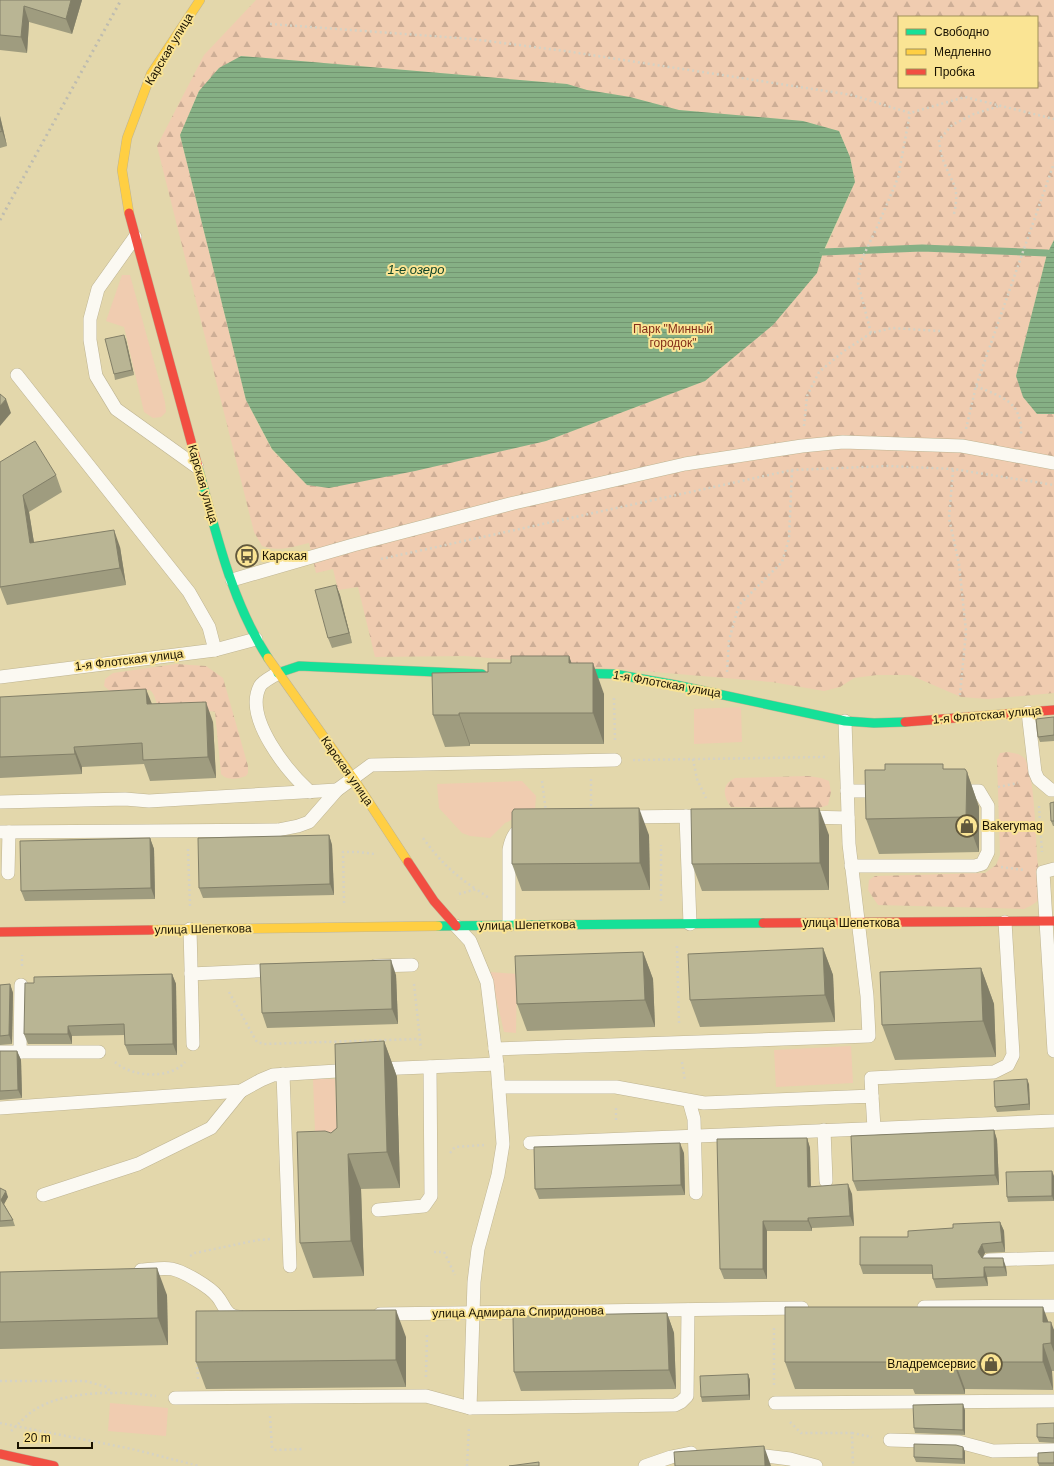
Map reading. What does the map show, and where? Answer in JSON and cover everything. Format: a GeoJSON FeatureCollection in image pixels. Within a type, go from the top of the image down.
{"type":"FeatureCollection","features":[{"type":"Feature","properties":{"kind":"main road","name":"Карская улица"},"geometry":{"type":"LineString","coordinates":[[200,0],[191,10],[151,74],[126,138],[122,170],[126,200],[135,237],[197,467],[232,580],[244,614],[256,639],[278,673],[353,778],[434,901],[456,926]]}},
{"type":"Feature","properties":{"kind":"main road"},"geometry":{"type":"LineString","coordinates":[[278,673],[299,666],[489,674]]}},
{"type":"Feature","properties":{"kind":"main road","name":"1-я Флотская улица"},"geometry":{"type":"LineString","coordinates":[[558,673],[614,674],[722,694],[845,721],[874,723],[908,722],[1054,710]]}},
{"type":"Feature","properties":{"kind":"main road","name":"улица Шепеткова"},"geometry":{"type":"LineString","coordinates":[[0,932],[509,925],[1050,921]]}},
{"type":"Feature","properties":{"kind":"main road"},"geometry":{"type":"LineString","coordinates":[[0,1454],[54,1466]]}},
{"type":"Feature","properties":{"kind":"lane"},"geometry":{"type":"LineString","coordinates":[[135,237],[98,289],[90,318],[90,340],[96,376],[116,409],[197,467]]}},
{"type":"Feature","properties":{"kind":"lane"},"geometry":{"type":"LineString","coordinates":[[17,375],[189,592],[209,627],[215,650]]}},
{"type":"Feature","properties":{"kind":"lane"},"geometry":{"type":"LineString","coordinates":[[232,580],[354,545],[514,503],[686,464],[802,446],[843,442],[962,446],[1054,463]]}},
{"type":"Feature","properties":{"kind":"lane","name":"1-я Флотская улица"},"geometry":{"type":"LineString","coordinates":[[0,677],[215,650],[256,639]]}},
{"type":"Feature","properties":{"kind":"lane"},"geometry":{"type":"LineString","coordinates":[[278,673],[261,684],[256,697],[262,726],[277,754],[296,780],[310,792]]}},
{"type":"Feature","properties":{"kind":"lane"},"geometry":{"type":"LineString","coordinates":[[1028,712],[1033,764],[1038,779],[1051,790],[1054,790]]}},
{"type":"Feature","properties":{"kind":"lane"},"geometry":{"type":"LineString","coordinates":[[495,1049],[869,1036],[867,996],[851,866],[845,721]]}},
{"type":"Feature","properties":{"kind":"lane"},"geometry":{"type":"LineString","coordinates":[[8,873],[4,832],[278,830],[309,822],[337,790],[371,765],[615,760]]}},
{"type":"Feature","properties":{"kind":"lane"},"geometry":{"type":"LineString","coordinates":[[0,802],[125,799],[149,801],[337,790]]}},
{"type":"Feature","properties":{"kind":"lane"},"geometry":{"type":"LineString","coordinates":[[847,791],[894,791]]}},
{"type":"Feature","properties":{"kind":"lane"},"geometry":{"type":"LineString","coordinates":[[851,866],[975,866],[982,864],[988,852],[988,806],[979,791],[940,791]]}},
{"type":"Feature","properties":{"kind":"lane"},"geometry":{"type":"LineString","coordinates":[[686,816],[690,924]]}},
{"type":"Feature","properties":{"kind":"lane"},"geometry":{"type":"LineString","coordinates":[[592,818],[719,816]]}},
{"type":"Feature","properties":{"kind":"lane"},"geometry":{"type":"LineString","coordinates":[[795,817],[848,818]]}},
{"type":"Feature","properties":{"kind":"lane"},"geometry":{"type":"LineString","coordinates":[[509,925],[509,850],[511,840],[516,831],[524,825],[547,818]]}},
{"type":"Feature","properties":{"kind":"lane"},"geometry":{"type":"LineString","coordinates":[[1049,870],[1054,1051]]}},
{"type":"Feature","properties":{"kind":"lane"},"geometry":{"type":"LineString","coordinates":[[874,1128],[871,1078],[994,1072],[1008,1065],[1014,1055],[1005,922]]}},
{"type":"Feature","properties":{"kind":"lane"},"geometry":{"type":"LineString","coordinates":[[456,926],[470,941],[487,982],[497,1064],[503,1144],[498,1174],[478,1249],[474,1282],[470,1408]]}},
{"type":"Feature","properties":{"kind":"lane"},"geometry":{"type":"LineString","coordinates":[[190,929],[193,1044]]}},
{"type":"Feature","properties":{"kind":"lane"},"geometry":{"type":"LineString","coordinates":[[366,966],[412,965]]}},
{"type":"Feature","properties":{"kind":"lane"},"geometry":{"type":"LineString","coordinates":[[191,974],[288,969]]}},
{"type":"Feature","properties":{"kind":"lane"},"geometry":{"type":"LineString","coordinates":[[20,1052],[21,985]]}},
{"type":"Feature","properties":{"kind":"lane"},"geometry":{"type":"LineString","coordinates":[[867,996],[883,996]]}},
{"type":"Feature","properties":{"kind":"lane"},"geometry":{"type":"LineString","coordinates":[[0,1052],[99,1052]]}},
{"type":"Feature","properties":{"kind":"lane"},"geometry":{"type":"LineString","coordinates":[[43,1195],[138,1164],[211,1128],[241,1091],[261,1080],[283,1074],[497,1064]]}},
{"type":"Feature","properties":{"kind":"lane"},"geometry":{"type":"LineString","coordinates":[[378,1210],[424,1206],[431,1196],[430,1067]]}},
{"type":"Feature","properties":{"kind":"lane"},"geometry":{"type":"LineString","coordinates":[[340,1071],[340,1086]]}},
{"type":"Feature","properties":{"kind":"lane"},"geometry":{"type":"LineString","coordinates":[[283,1074],[290,1266]]}},
{"type":"Feature","properties":{"kind":"lane"},"geometry":{"type":"LineString","coordinates":[[498,1087],[616,1087],[689,1101],[737,1102],[872,1096]]}},
{"type":"Feature","properties":{"kind":"lane"},"geometry":{"type":"LineString","coordinates":[[0,1108],[241,1091]]}},
{"type":"Feature","properties":{"kind":"lane"},"geometry":{"type":"LineString","coordinates":[[689,1101],[694,1119],[696,1193]]}},
{"type":"Feature","properties":{"kind":"lane"},"geometry":{"type":"LineString","coordinates":[[530,1143],[1054,1121]]}},
{"type":"Feature","properties":{"kind":"lane"},"geometry":{"type":"LineString","coordinates":[[824,1130],[826,1181]]}},
{"type":"Feature","properties":{"kind":"lane"},"geometry":{"type":"LineString","coordinates":[[989,1260],[1054,1258]]}},
{"type":"Feature","properties":{"kind":"lane"},"geometry":{"type":"LineString","coordinates":[[125,1270],[172,1269],[190,1277],[217,1295],[227,1313],[234,1317],[249,1317]]}},
{"type":"Feature","properties":{"kind":"lane"},"geometry":{"type":"LineString","coordinates":[[910,1307],[1054,1306]]}},
{"type":"Feature","properties":{"kind":"lane","name":"улица Адмирала Спиридонова"},"geometry":{"type":"LineString","coordinates":[[365,1314],[814,1308]]}},
{"type":"Feature","properties":{"kind":"lane"},"geometry":{"type":"LineString","coordinates":[[175,1398],[426,1396],[470,1408],[675,1405],[687,1396],[688,1310]]}},
{"type":"Feature","properties":{"kind":"lane"},"geometry":{"type":"LineString","coordinates":[[775,1404],[1054,1401]]}},
{"type":"Feature","properties":{"kind":"lane"},"geometry":{"type":"LineString","coordinates":[[890,1440],[959,1442],[993,1451],[1054,1450]]}},
{"type":"Feature","properties":{"kind":"lane"},"geometry":{"type":"LineString","coordinates":[[645,1466],[704,1452]]}},
{"type":"Feature","properties":{"kind":"lane"},"geometry":{"type":"LineString","coordinates":[[740,1453],[790,1463],[816,1466]]}},
{"type":"Feature","properties":{"kind":"path"},"geometry":{"type":"LineString","coordinates":[[270,24],[472,40],[566,51],[852,96],[910,113],[965,96],[1054,119]]}},
{"type":"Feature","properties":{"kind":"path"},"geometry":{"type":"LineString","coordinates":[[954,214],[958,196],[944,162],[939,140],[952,125],[974,114],[1000,106]]}},
{"type":"Feature","properties":{"kind":"path"},"geometry":{"type":"LineString","coordinates":[[871,333],[858,283],[860,261],[878,225],[898,178],[910,113]]}},
{"type":"Feature","properties":{"kind":"path"},"geometry":{"type":"LineString","coordinates":[[962,446],[976,386],[1054,163]]}},
{"type":"Feature","properties":{"kind":"path"},"geometry":{"type":"LineString","coordinates":[[802,446],[807,396],[819,372],[844,351],[871,333],[892,328],[940,331]]}},
{"type":"Feature","properties":{"kind":"path"},"geometry":{"type":"LineString","coordinates":[[976,386],[1010,401],[1022,422]]}},
{"type":"Feature","properties":{"kind":"path"},"geometry":{"type":"LineString","coordinates":[[378,559],[394,557],[792,470],[888,466],[953,469],[1054,485]]}},
{"type":"Feature","properties":{"kind":"path"},"geometry":{"type":"LineString","coordinates":[[953,469],[949,518],[959,564],[966,631],[958,717]]}},
{"type":"Feature","properties":{"kind":"path"},"geometry":{"type":"LineString","coordinates":[[722,694],[728,665],[729,640],[739,605],[782,562],[789,539],[792,470]]}},
{"type":"Feature","properties":{"kind":"path"},"geometry":{"type":"LineString","coordinates":[[614,674],[615,760],[846,756]]}},
{"type":"Feature","properties":{"kind":"path"},"geometry":{"type":"LineString","coordinates":[[693,759],[697,779],[702,790],[719,816]]}},
{"type":"Feature","properties":{"kind":"path"},"geometry":{"type":"LineString","coordinates":[[590,761],[592,818]]}},
{"type":"Feature","properties":{"kind":"path"},"geometry":{"type":"LineString","coordinates":[[541,762],[547,818]]}},
{"type":"Feature","properties":{"kind":"path"},"geometry":{"type":"LineString","coordinates":[[979,791],[1038,779],[1049,870],[982,864]]}},
{"type":"Feature","properties":{"kind":"path"},"geometry":{"type":"LineString","coordinates":[[187,831],[190,907]]}},
{"type":"Feature","properties":{"kind":"path"},"geometry":{"type":"LineString","coordinates":[[422,836],[436,855],[453,873],[476,889]]}},
{"type":"Feature","properties":{"kind":"path"},"geometry":{"type":"LineString","coordinates":[[661,845],[661,903]]}},
{"type":"Feature","properties":{"kind":"path"},"geometry":{"type":"LineString","coordinates":[[344,905],[343,852],[358,852],[378,855]]}},
{"type":"Feature","properties":{"kind":"path"},"geometry":{"type":"LineString","coordinates":[[677,939],[678,994]]}},
{"type":"Feature","properties":{"kind":"path"},"geometry":{"type":"LineString","coordinates":[[412,965],[418,1039],[422,1052],[430,1067]]}},
{"type":"Feature","properties":{"kind":"path"},"geometry":{"type":"LineString","coordinates":[[218,972],[257,1042],[264,1044],[418,1039]]}},
{"type":"Feature","properties":{"kind":"path"},"geometry":{"type":"LineString","coordinates":[[99,1052],[109,1057],[121,1067],[132,1071],[160,1073],[171,1072],[181,1066],[189,1056],[193,1044]]}},
{"type":"Feature","properties":{"kind":"path"},"geometry":{"type":"LineString","coordinates":[[616,1087],[616,1139]]}},
{"type":"Feature","properties":{"kind":"path"},"geometry":{"type":"LineString","coordinates":[[449,1154],[455,1147],[503,1144]]}},
{"type":"Feature","properties":{"kind":"path"},"geometry":{"type":"LineString","coordinates":[[172,1269],[194,1253],[258,1240],[289,1238]]}},
{"type":"Feature","properties":{"kind":"path"},"geometry":{"type":"LineString","coordinates":[[773,1365],[774,1309]]}},
{"type":"Feature","properties":{"kind":"path"},"geometry":{"type":"LineString","coordinates":[[426,1396],[427,1313]]}},
{"type":"Feature","properties":{"kind":"path"},"geometry":{"type":"LineString","coordinates":[[197,1360],[198,1398]]}},
{"type":"Feature","properties":{"kind":"path"},"geometry":{"type":"LineString","coordinates":[[0,1381],[85,1381],[107,1387],[112,1394]]}},
{"type":"Feature","properties":{"kind":"path"},"geometry":{"type":"LineString","coordinates":[[5,1436],[35,1409],[58,1399],[86,1395],[138,1393],[175,1398]]}},
{"type":"Feature","properties":{"kind":"path"},"geometry":{"type":"LineString","coordinates":[[270,1397],[272,1448],[276,1450],[304,1449]]}},
{"type":"Feature","properties":{"kind":"path"},"geometry":{"type":"LineString","coordinates":[[467,1466],[470,1408]]}},
{"type":"Feature","properties":{"kind":"path"},"geometry":{"type":"LineString","coordinates":[[0,1423],[132,1450],[199,1466]]}},
{"type":"Feature","properties":{"kind":"path"},"geometry":{"type":"LineString","coordinates":[[801,1433],[852,1433],[853,1466]]}},
{"type":"Feature","properties":{"kind":"green space","name":"Парк \"Минный городок\""},"geometry":{"type":"Polygon","coordinates":[[[256,0],[1054,0],[1054,240],[1047,254],[1016,376],[1037,414],[1054,414],[1054,693],[988,699],[961,697],[910,675],[877,675],[854,678],[840,687],[824,691],[772,682],[465,656],[375,657],[358,587],[338,590],[333,569],[316,573],[309,543],[279,549],[268,548],[262,546],[254,532],[157,146],[204,55],[256,0]],[[241,56],[199,91],[180,135],[246,400],[272,450],[307,485],[546,441],[705,381],[821,259],[855,182],[850,157],[839,131],[803,121],[679,110],[630,97],[587,90],[567,84],[241,56]]]}},
{"type":"Feature","properties":{"kind":"green space"},"geometry":{"type":"Polygon","coordinates":[[[122,275],[130,275],[165,402],[166,412],[161,417],[153,418],[144,412],[124,327],[106,321],[122,275]]]}},
{"type":"Feature","properties":{"kind":"green space"},"geometry":{"type":"Polygon","coordinates":[[[176,664],[206,666],[223,678],[248,766],[248,773],[246,776],[236,779],[226,778],[221,774],[215,712],[208,711],[172,716],[165,714],[160,709],[150,690],[110,691],[104,686],[105,679],[113,673],[176,664]]]}},
{"type":"Feature","properties":{"kind":"green space"},"geometry":{"type":"Polygon","coordinates":[[[741,707],[742,742],[694,744],[694,709],[741,707]]]}},
{"type":"Feature","properties":{"kind":"green space"},"geometry":{"type":"Polygon","coordinates":[[[1000,753],[1015,753],[1025,759],[1031,777],[1037,856],[1041,886],[1038,901],[1024,909],[878,905],[868,890],[869,880],[875,876],[985,873],[996,865],[1000,855],[997,759],[1000,753]]]}},
{"type":"Feature","properties":{"kind":"green space"},"geometry":{"type":"Polygon","coordinates":[[[808,776],[829,781],[831,792],[828,805],[819,808],[731,807],[726,799],[725,787],[735,778],[808,776]]]}},
{"type":"Feature","properties":{"kind":"green space"},"geometry":{"type":"Polygon","coordinates":[[[522,781],[536,796],[535,809],[505,823],[490,838],[470,836],[462,833],[439,808],[437,784],[522,781]]]}},
{"type":"Feature","properties":{"kind":"green space"},"geometry":{"type":"Polygon","coordinates":[[[490,972],[517,974],[516,1033],[504,1032],[490,972]]]}},
{"type":"Feature","properties":{"kind":"green space"},"geometry":{"type":"Polygon","coordinates":[[[851,1046],[853,1083],[776,1087],[774,1050],[851,1046]]]}},
{"type":"Feature","properties":{"kind":"green space"},"geometry":{"type":"Polygon","coordinates":[[[313,1079],[335,1079],[338,1158],[316,1159],[313,1079]]]}},
{"type":"Feature","properties":{"kind":"green space"},"geometry":{"type":"Polygon","coordinates":[[[110,1403],[168,1408],[166,1436],[108,1431],[110,1403]]]}},
{"type":"Feature","properties":{"kind":"water","name":"1-е озеро"},"geometry":{"type":"Polygon","coordinates":[[[241,56],[567,84],[587,90],[630,97],[679,110],[803,121],[839,131],[850,157],[855,182],[823,252],[817,273],[773,325],[705,381],[546,441],[415,471],[329,488],[307,485],[272,449],[246,400],[180,135],[199,91],[219,68],[241,56]]]}},
{"type":"Feature","properties":{"kind":"water"},"geometry":{"type":"Polygon","coordinates":[[[1054,240],[1054,414],[1037,414],[1023,397],[1016,376],[1047,254],[1054,240]]]}},
{"type":"Feature","properties":{"kind":"building"},"geometry":{"type":"Polygon","coordinates":[[[0,0],[71,0],[66,19],[24,6],[21,37],[0,35],[0,0]]]}},
{"type":"Feature","properties":{"kind":"building"},"geometry":{"type":"Polygon","coordinates":[[[124,335],[132,370],[114,374],[105,339],[124,335]]]}},
{"type":"Feature","properties":{"kind":"building"},"geometry":{"type":"Polygon","coordinates":[[[0,394],[6,399],[0,406],[0,394]]]}},
{"type":"Feature","properties":{"kind":"building"},"geometry":{"type":"Polygon","coordinates":[[[35,441],[56,475],[23,495],[30,543],[114,530],[120,568],[0,587],[0,462],[35,441]]]}},
{"type":"Feature","properties":{"kind":"building"},"geometry":{"type":"Polygon","coordinates":[[[336,585],[349,633],[328,638],[315,590],[336,585]]]}},
{"type":"Feature","properties":{"kind":"building"},"geometry":{"type":"Polygon","coordinates":[[[511,656],[569,656],[569,663],[593,663],[593,713],[459,713],[459,715],[433,715],[432,673],[488,672],[488,663],[511,663],[511,656]]]}},
{"type":"Feature","properties":{"kind":"building"},"geometry":{"type":"Polygon","coordinates":[[[146,689],[147,704],[206,702],[208,757],[143,760],[142,743],[74,747],[75,754],[0,757],[0,697],[146,689]]]}},
{"type":"Feature","properties":{"kind":"building"},"geometry":{"type":"Polygon","coordinates":[[[1054,717],[1054,735],[1038,737],[1036,719],[1054,717]]]}},
{"type":"Feature","properties":{"kind":"building"},"geometry":{"type":"Polygon","coordinates":[[[885,764],[943,764],[943,769],[965,769],[967,772],[966,817],[866,819],[865,770],[885,770],[885,764]]]}},
{"type":"Feature","properties":{"kind":"building"},"geometry":{"type":"Polygon","coordinates":[[[1054,802],[1054,821],[1051,821],[1050,803],[1054,802]]]}},
{"type":"Feature","properties":{"kind":"building"},"geometry":{"type":"Polygon","coordinates":[[[639,808],[640,863],[512,864],[512,812],[514,809],[639,808]]]}},
{"type":"Feature","properties":{"kind":"building"},"geometry":{"type":"Polygon","coordinates":[[[819,808],[820,863],[692,864],[691,809],[819,808]]]}},
{"type":"Feature","properties":{"kind":"building"},"geometry":{"type":"Polygon","coordinates":[[[329,835],[330,884],[199,888],[198,838],[329,835]]]}},
{"type":"Feature","properties":{"kind":"building"},"geometry":{"type":"Polygon","coordinates":[[[150,838],[151,888],[21,891],[20,841],[150,838]]]}},
{"type":"Feature","properties":{"kind":"building"},"geometry":{"type":"Polygon","coordinates":[[[823,948],[825,995],[690,1000],[688,954],[823,948]]]}},
{"type":"Feature","properties":{"kind":"building"},"geometry":{"type":"Polygon","coordinates":[[[643,952],[645,1000],[517,1004],[515,956],[643,952]]]}},
{"type":"Feature","properties":{"kind":"building"},"geometry":{"type":"Polygon","coordinates":[[[391,960],[392,1009],[262,1013],[260,964],[391,960]]]}},
{"type":"Feature","properties":{"kind":"building"},"geometry":{"type":"Polygon","coordinates":[[[981,968],[983,1021],[882,1025],[880,972],[981,968]]]}},
{"type":"Feature","properties":{"kind":"building"},"geometry":{"type":"Polygon","coordinates":[[[172,974],[173,1044],[125,1045],[124,1024],[68,1026],[68,1034],[24,1034],[25,983],[34,983],[34,977],[172,974]]]}},
{"type":"Feature","properties":{"kind":"building"},"geometry":{"type":"Polygon","coordinates":[[[10,984],[9,1035],[0,1036],[0,985],[10,984]]]}},
{"type":"Feature","properties":{"kind":"building"},"geometry":{"type":"Polygon","coordinates":[[[384,1041],[387,1152],[348,1154],[351,1241],[300,1243],[297,1132],[325,1131],[331,1133],[337,1128],[335,1044],[384,1041]]]}},
{"type":"Feature","properties":{"kind":"building"},"geometry":{"type":"Polygon","coordinates":[[[0,1051],[17,1051],[18,1090],[0,1091],[0,1051]]]}},
{"type":"Feature","properties":{"kind":"building"},"geometry":{"type":"Polygon","coordinates":[[[1027,1079],[1029,1104],[995,1107],[994,1081],[1027,1079]]]}},
{"type":"Feature","properties":{"kind":"building"},"geometry":{"type":"Polygon","coordinates":[[[994,1130],[995,1175],[853,1181],[851,1136],[994,1130]]]}},
{"type":"Feature","properties":{"kind":"building"},"geometry":{"type":"Polygon","coordinates":[[[807,1138],[808,1187],[848,1184],[850,1216],[808,1218],[808,1221],[763,1221],[763,1269],[720,1269],[717,1139],[807,1138]]]}},
{"type":"Feature","properties":{"kind":"building"},"geometry":{"type":"Polygon","coordinates":[[[680,1143],[681,1185],[535,1189],[534,1147],[680,1143]]]}},
{"type":"Feature","properties":{"kind":"building"},"geometry":{"type":"Polygon","coordinates":[[[1052,1171],[1052,1196],[1007,1197],[1006,1172],[1052,1171]]]}},
{"type":"Feature","properties":{"kind":"building"},"geometry":{"type":"Polygon","coordinates":[[[0,1188],[6,1191],[1,1200],[13,1220],[0,1221],[0,1188]]]}},
{"type":"Feature","properties":{"kind":"building"},"geometry":{"type":"Polygon","coordinates":[[[1000,1222],[1002,1242],[982,1244],[978,1252],[982,1258],[1003,1258],[1004,1267],[984,1267],[984,1277],[933,1279],[932,1265],[860,1265],[860,1237],[908,1237],[908,1231],[953,1228],[953,1224],[1000,1222]]]}},
{"type":"Feature","properties":{"kind":"building"},"geometry":{"type":"Polygon","coordinates":[[[157,1268],[158,1318],[0,1322],[0,1272],[157,1268]]]}},
{"type":"Feature","properties":{"kind":"building"},"geometry":{"type":"Polygon","coordinates":[[[785,1307],[1043,1307],[1043,1322],[1051,1322],[1051,1343],[1043,1344],[1043,1362],[955,1362],[955,1367],[905,1367],[905,1362],[785,1362],[785,1307]]]}},
{"type":"Feature","properties":{"kind":"building"},"geometry":{"type":"Polygon","coordinates":[[[396,1310],[396,1360],[196,1362],[196,1311],[396,1310]]]}},
{"type":"Feature","properties":{"kind":"building"},"geometry":{"type":"Polygon","coordinates":[[[667,1313],[669,1370],[514,1372],[513,1316],[667,1313]]]}},
{"type":"Feature","properties":{"kind":"building"},"geometry":{"type":"Polygon","coordinates":[[[748,1374],[749,1395],[701,1397],[700,1376],[748,1374]]]}},
{"type":"Feature","properties":{"kind":"building"},"geometry":{"type":"Polygon","coordinates":[[[963,1404],[963,1430],[914,1428],[913,1405],[963,1404]]]}},
{"type":"Feature","properties":{"kind":"building"},"geometry":{"type":"Polygon","coordinates":[[[1054,1423],[1054,1438],[1037,1437],[1037,1424],[1054,1423]]]}},
{"type":"Feature","properties":{"kind":"building"},"geometry":{"type":"Polygon","coordinates":[[[914,1444],[956,1445],[963,1447],[963,1459],[914,1457],[914,1444]]]}},
{"type":"Feature","properties":{"kind":"building"},"geometry":{"type":"Polygon","coordinates":[[[764,1446],[765,1466],[675,1466],[674,1452],[764,1446]]]}},
{"type":"Feature","properties":{"kind":"building"},"geometry":{"type":"Polygon","coordinates":[[[1054,1452],[1054,1463],[1038,1463],[1038,1453],[1054,1452]]]}},
{"type":"Feature","properties":{"kind":"building"},"geometry":{"type":"Polygon","coordinates":[[[539,1462],[539,1466],[509,1466],[539,1462]]]}},
{"type":"Feature","properties":{"kind":"waterway"},"geometry":{"type":"LineString","coordinates":[[823,252],[922,248],[1047,253]]}},
{"type":"Feature","properties":{"kind":"railway"},"geometry":{"type":"LineString","coordinates":[[0,220],[121,0]]}},
{"type":"Feature","properties":{"kind":"traffic: fast"},"geometry":{"type":"LineString","coordinates":[[198,467],[218,541],[234,590],[255,636],[268,658]]}},
{"type":"Feature","properties":{"kind":"traffic: fast"},"geometry":{"type":"LineString","coordinates":[[278,673],[299,666],[482,674]]}},
{"type":"Feature","properties":{"kind":"traffic: fast"},"geometry":{"type":"LineString","coordinates":[[567,673],[614,674],[676,685],[845,721],[874,723],[905,722]]}},
{"type":"Feature","properties":{"kind":"traffic: fast"},"geometry":{"type":"LineString","coordinates":[[438,926],[763,923]]}},
{"type":"Feature","properties":{"kind":"traffic: slow"},"geometry":{"type":"LineString","coordinates":[[129,213],[122,170],[127,138],[151,74],[200,0]]}},
{"type":"Feature","properties":{"kind":"traffic: slow"},"geometry":{"type":"LineString","coordinates":[[268,658],[353,778],[408,862]]}},
{"type":"Feature","properties":{"kind":"traffic: slow"},"geometry":{"type":"LineString","coordinates":[[151,930],[438,926]]}},
{"type":"Feature","properties":{"kind":"traffic: jam"},"geometry":{"type":"LineString","coordinates":[[129,213],[198,467]]}},
{"type":"Feature","properties":{"kind":"traffic: jam"},"geometry":{"type":"LineString","coordinates":[[905,722],[1054,710]]}},
{"type":"Feature","properties":{"kind":"traffic: jam"},"geometry":{"type":"LineString","coordinates":[[408,862],[434,901],[456,926]]}},
{"type":"Feature","properties":{"kind":"traffic: jam"},"geometry":{"type":"LineString","coordinates":[[763,923],[1054,921]]}},
{"type":"Feature","properties":{"kind":"traffic: jam"},"geometry":{"type":"LineString","coordinates":[[0,932],[151,930]]}},
{"type":"Feature","properties":{"kind":"traffic: jam"},"geometry":{"type":"LineString","coordinates":[[0,1454],[54,1466]]}},
{"type":"Feature","properties":{"kind":"place","name":"Карская"},"geometry":{"type":"Point","coordinates":[247,556]}},
{"type":"Feature","properties":{"kind":"place","name":"Bakerymag"},"geometry":{"type":"Point","coordinates":[967,826]}},
{"type":"Feature","properties":{"kind":"place","name":"Владремсервис"},"geometry":{"type":"Point","coordinates":[991,1364]}}]}
